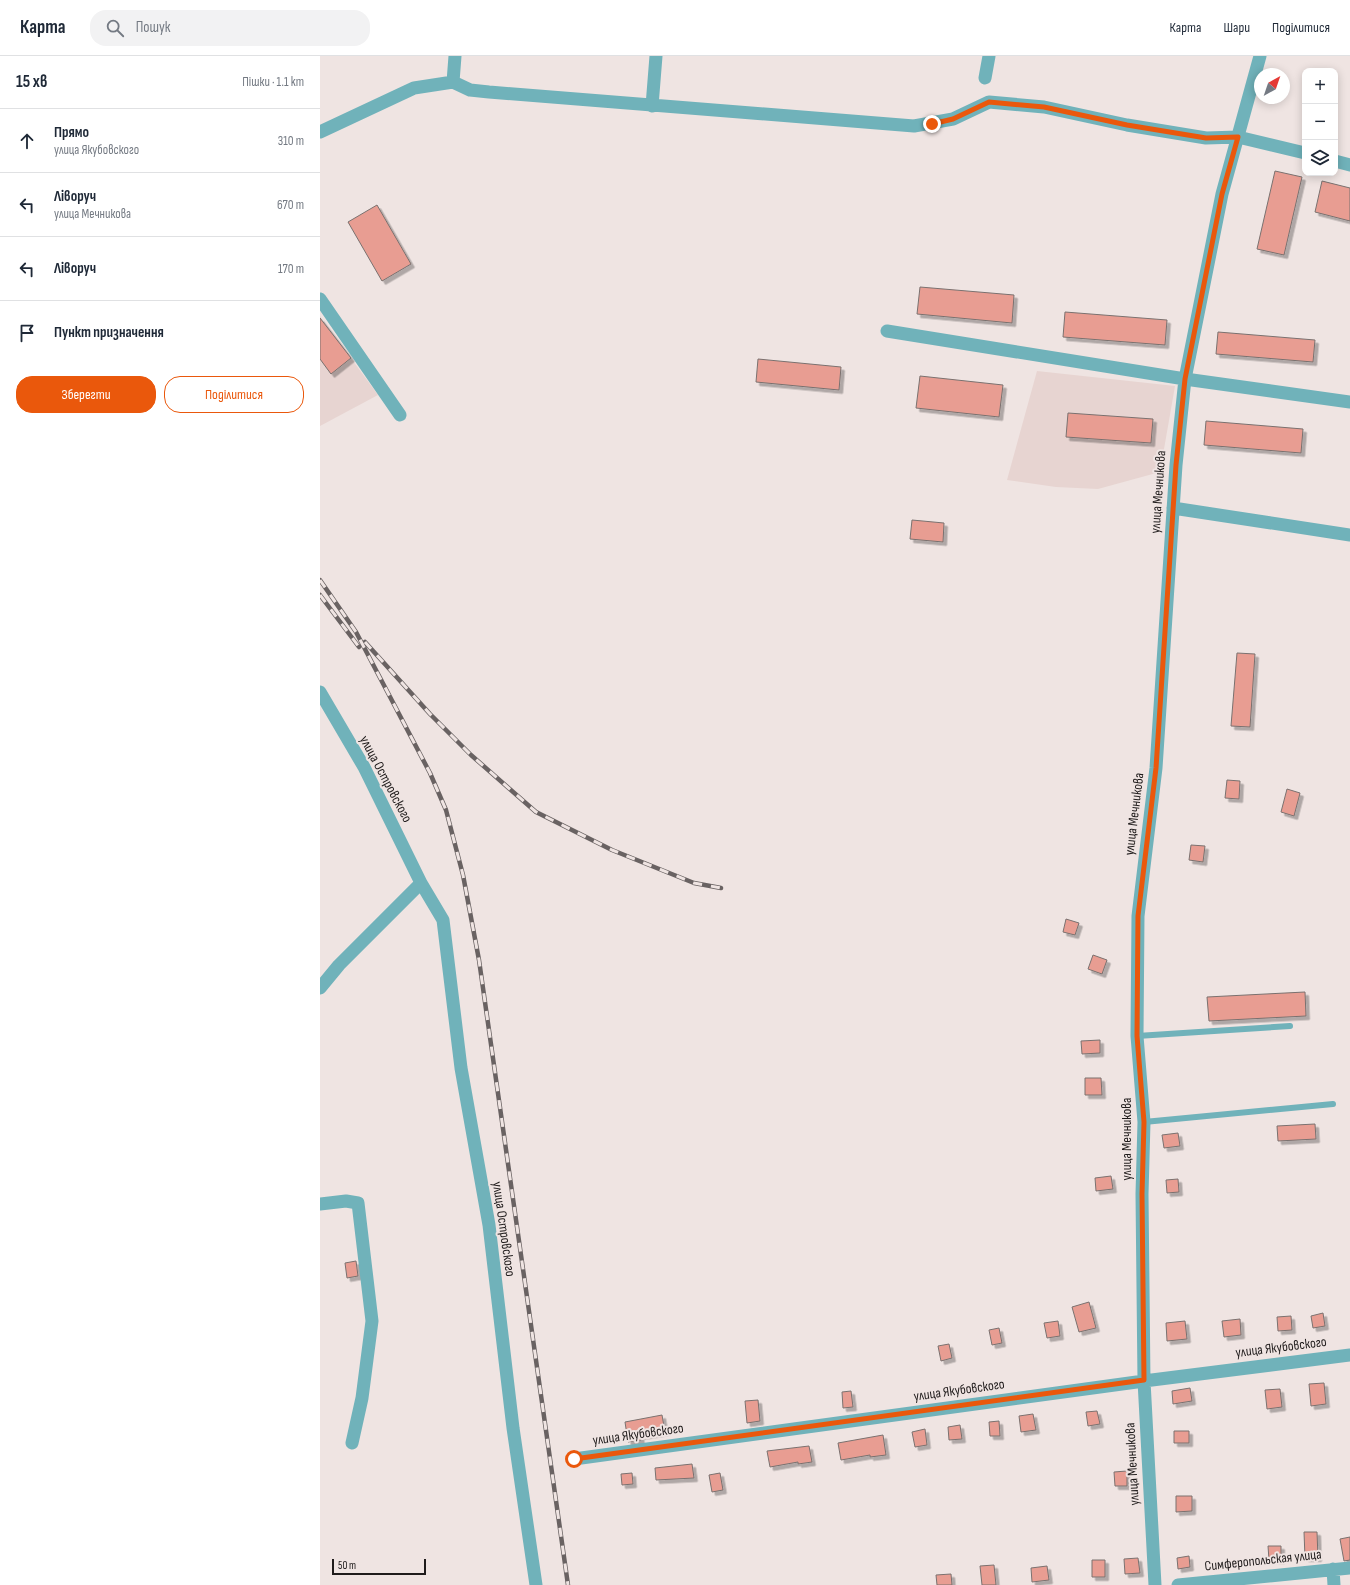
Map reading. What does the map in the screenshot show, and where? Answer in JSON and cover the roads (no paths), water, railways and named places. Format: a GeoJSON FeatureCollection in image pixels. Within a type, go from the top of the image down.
{"type":"FeatureCollection","features":[{"type":"Feature","properties":{"kind":"street"},"geometry":{"type":"LineString","coordinates":[[453,82],[455,56]]}},
{"type":"Feature","properties":{"kind":"street"},"geometry":{"type":"LineString","coordinates":[[652,106],[656,56]]}},
{"type":"Feature","properties":{"kind":"street"},"geometry":{"type":"LineString","coordinates":[[985,78],[989,56]]}},
{"type":"Feature","properties":{"kind":"street","name":"улица Мечникова"},"geometry":{"type":"LineString","coordinates":[[1155,1585],[1144,1380],[1142,1194],[1144,1122],[1137,1036],[1138,916],[1156,768],[1173,508],[1185,379],[1222,194],[1260,56]]}},
{"type":"Feature","properties":{"kind":"street"},"geometry":{"type":"LineString","coordinates":[[320,132],[414,88],[453,82],[470,90],[489,92],[914,126],[953,119],[989,102],[1044,107],[1127,125],[1206,138],[1238,137],[1302,152]]}},
{"type":"Feature","properties":{"kind":"street"},"geometry":{"type":"LineString","coordinates":[[1338,162],[1350,165]]}},
{"type":"Feature","properties":{"kind":"street"},"geometry":{"type":"LineString","coordinates":[[320,299],[400,415]]}},
{"type":"Feature","properties":{"kind":"street"},"geometry":{"type":"LineString","coordinates":[[887,331],[1185,379],[1350,402]]}},
{"type":"Feature","properties":{"kind":"street"},"geometry":{"type":"LineString","coordinates":[[1173,508],[1350,535]]}},
{"type":"Feature","properties":{"kind":"street","name":"улица Островского"},"geometry":{"type":"LineString","coordinates":[[320,692],[364,767],[421,883],[442,920],[461,1068],[489,1225],[513,1428],[536,1585]]}},
{"type":"Feature","properties":{"kind":"street"},"geometry":{"type":"LineString","coordinates":[[320,988],[339,965],[421,883]]}},
{"type":"Feature","properties":{"kind":"street"},"geometry":{"type":"LineString","coordinates":[[320,1204],[346,1201],[358,1203],[372,1321],[362,1398],[352,1443]]}},
{"type":"Feature","properties":{"kind":"street","name":"улица Якубовского"},"geometry":{"type":"LineString","coordinates":[[574,1459],[1144,1380],[1350,1355]]}},
{"type":"Feature","properties":{"kind":"street","name":"Симферопольская улица"},"geometry":{"type":"LineString","coordinates":[[1178,1585],[1350,1568]]}},
{"type":"Feature","properties":{"kind":"street"},"geometry":{"type":"LineString","coordinates":[[1333,1569],[1334,1585]]}},
{"type":"Feature","properties":{"kind":"lane"},"geometry":{"type":"LineString","coordinates":[[1137,1036],[1290,1026]]}},
{"type":"Feature","properties":{"kind":"lane"},"geometry":{"type":"LineString","coordinates":[[1144,1122],[1333,1104]]}},
{"type":"Feature","properties":{"kind":"railway"},"geometry":{"type":"LineString","coordinates":[[320,580],[356,632],[430,773],[446,810],[463,875],[479,960],[568,1585]]}},
{"type":"Feature","properties":{"kind":"railway"},"geometry":{"type":"LineString","coordinates":[[320,595],[359,647]]}},
{"type":"Feature","properties":{"kind":"railway"},"geometry":{"type":"LineString","coordinates":[[365,642],[430,714],[471,755],[536,812],[612,850],[694,883],[721,888]]}}]}
